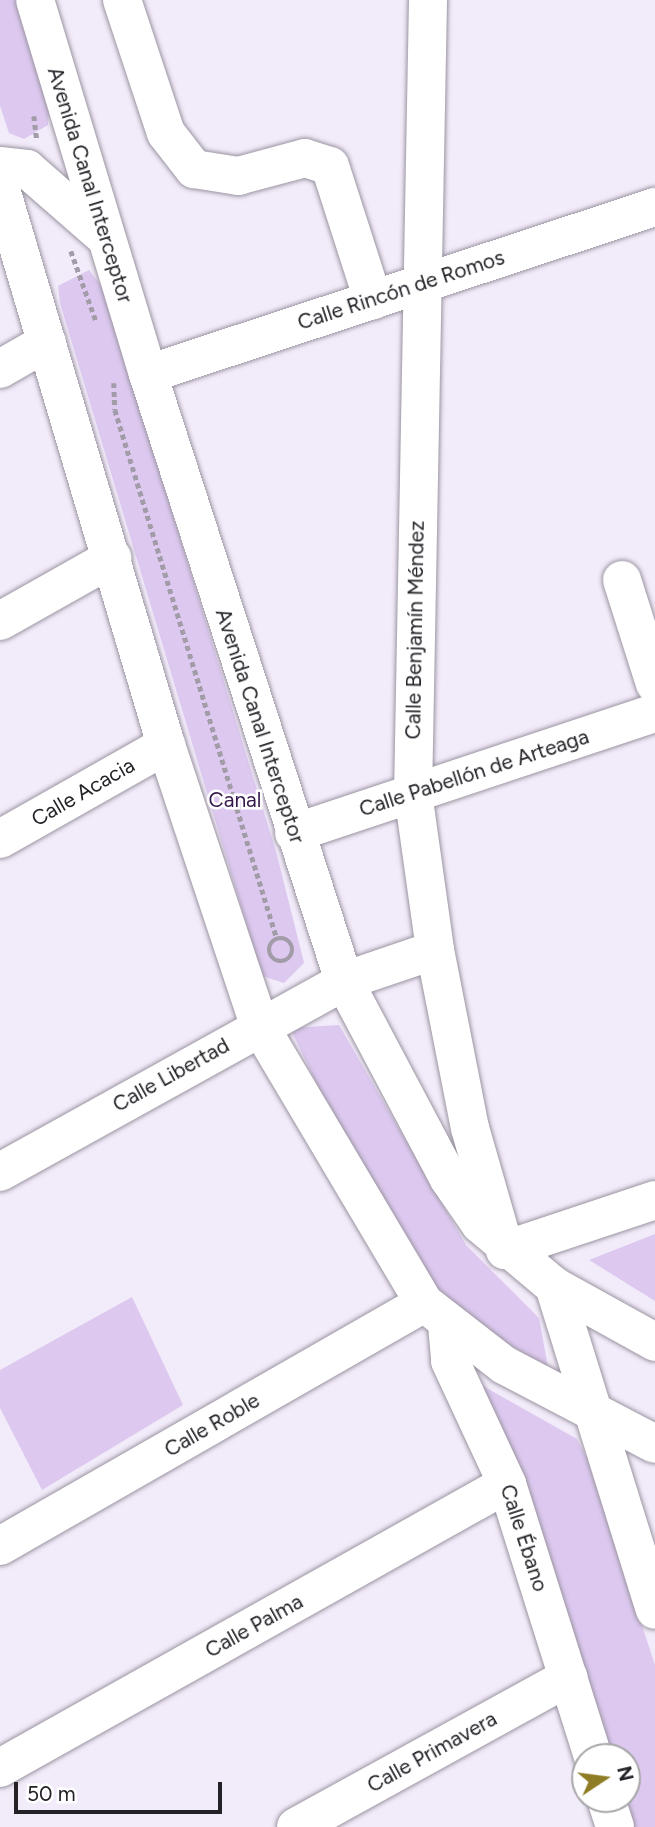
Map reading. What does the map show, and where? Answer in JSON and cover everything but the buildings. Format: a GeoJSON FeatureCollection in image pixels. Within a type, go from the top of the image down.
{"type":"FeatureCollection","features":[{"type":"Feature","properties":{"kind":"street","name":"Avenida Canal Interceptor"},"geometry":{"type":"LineString","coordinates":[[35,0],[105,237],[131,374],[344,981],[449,1179],[505,1250],[555,1286],[655,1342]]}},
{"type":"Feature","properties":{"kind":"street"},"geometry":{"type":"LineString","coordinates":[[122,0],[166,133],[194,169],[238,176],[305,158],[330,166],[373,300]]}},
{"type":"Feature","properties":{"kind":"street","name":"Calle Benjamín Méndez"},"geometry":{"type":"LineString","coordinates":[[428,0],[418,284],[413,793],[435,950],[470,1128],[505,1250]]}},
{"type":"Feature","properties":{"kind":"street"},"geometry":{"type":"LineString","coordinates":[[0,166],[27,169],[105,237]]}},
{"type":"Feature","properties":{"kind":"street"},"geometry":{"type":"LineString","coordinates":[[0,186],[166,745],[259,1025],[436,1313],[504,1365],[589,1407],[655,1444]]}},
{"type":"Feature","properties":{"kind":"street","name":"Calle Rincón de Romos"},"geometry":{"type":"LineString","coordinates":[[131,374],[373,300],[655,207]]}},
{"type":"Feature","properties":{"kind":"street"},"geometry":{"type":"LineString","coordinates":[[0,369],[47,342]]}},
{"type":"Feature","properties":{"kind":"street"},"geometry":{"type":"LineString","coordinates":[[0,621],[112,558]]}},
{"type":"Feature","properties":{"kind":"street"},"geometry":{"type":"LineString","coordinates":[[622,580],[655,684]]}},
{"type":"Feature","properties":{"kind":"street","name":"Calle Pabellón de Arteaga"},"geometry":{"type":"LineString","coordinates":[[294,833],[655,713]]}},
{"type":"Feature","properties":{"kind":"street","name":"Calle Acacia"},"geometry":{"type":"LineString","coordinates":[[0,839],[166,745]]}},
{"type":"Feature","properties":{"kind":"street","name":"Calle Libertad"},"geometry":{"type":"LineString","coordinates":[[0,1172],[259,1025],[344,981],[435,950]]}},
{"type":"Feature","properties":{"kind":"street"},"geometry":{"type":"LineString","coordinates":[[505,1250],[655,1200]]}},
{"type":"Feature","properties":{"kind":"street"},"geometry":{"type":"LineString","coordinates":[[555,1286],[589,1407],[655,1609]]}},
{"type":"Feature","properties":{"kind":"street","name":"Calle Ébano"},"geometry":{"type":"LineString","coordinates":[[436,1313],[450,1361],[507,1484],[589,1743]]}},
{"type":"Feature","properties":{"kind":"street","name":"Calle Roble"},"geometry":{"type":"LineString","coordinates":[[0,1546],[436,1313]]}},
{"type":"Feature","properties":{"kind":"street","name":"Calle Palma"},"geometry":{"type":"LineString","coordinates":[[0,1768],[507,1484]]}},
{"type":"Feature","properties":{"kind":"street","name":"Calle Primavera"},"geometry":{"type":"LineString","coordinates":[[296,1827],[569,1677]]}},
{"type":"Feature","properties":{"kind":"path"},"geometry":{"type":"LineString","coordinates":[[80,281],[90,313],[105,331]]}},
{"type":"Feature","properties":{"kind":"path"},"geometry":{"type":"LineString","coordinates":[[131,374],[116,410],[277,939],[293,948],[283,962],[269,951],[277,939]]}},
{"type":"Feature","properties":{"kind":"green space"},"geometry":{"type":"Polygon","coordinates":[[[0,0],[20,0],[49,106],[48,125],[24,139],[9,133],[0,106],[0,0]]]}},
{"type":"Feature","properties":{"kind":"green space","name":"Canal"},"geometry":{"type":"Polygon","coordinates":[[[89,270],[104,289],[277,855],[304,963],[284,983],[262,976],[60,303],[58,286],[89,270]]]}},
{"type":"Feature","properties":{"kind":"green space"},"geometry":{"type":"Polygon","coordinates":[[[339,1025],[466,1245],[539,1318],[548,1367],[456,1314],[439,1296],[345,1143],[290,1028],[339,1025]]]}},
{"type":"Feature","properties":{"kind":"green space"},"geometry":{"type":"Polygon","coordinates":[[[655,1234],[655,1301],[589,1260],[655,1234]]]}},
{"type":"Feature","properties":{"kind":"green space"},"geometry":{"type":"Polygon","coordinates":[[[132,1297],[183,1405],[42,1490],[0,1408],[0,1370],[132,1297]]]}},
{"type":"Feature","properties":{"kind":"green space"},"geometry":{"type":"Polygon","coordinates":[[[476,1382],[577,1439],[587,1458],[655,1665],[655,1827],[621,1827],[617,1813],[641,1813],[641,1743],[596,1743],[476,1382]]]}}]}
